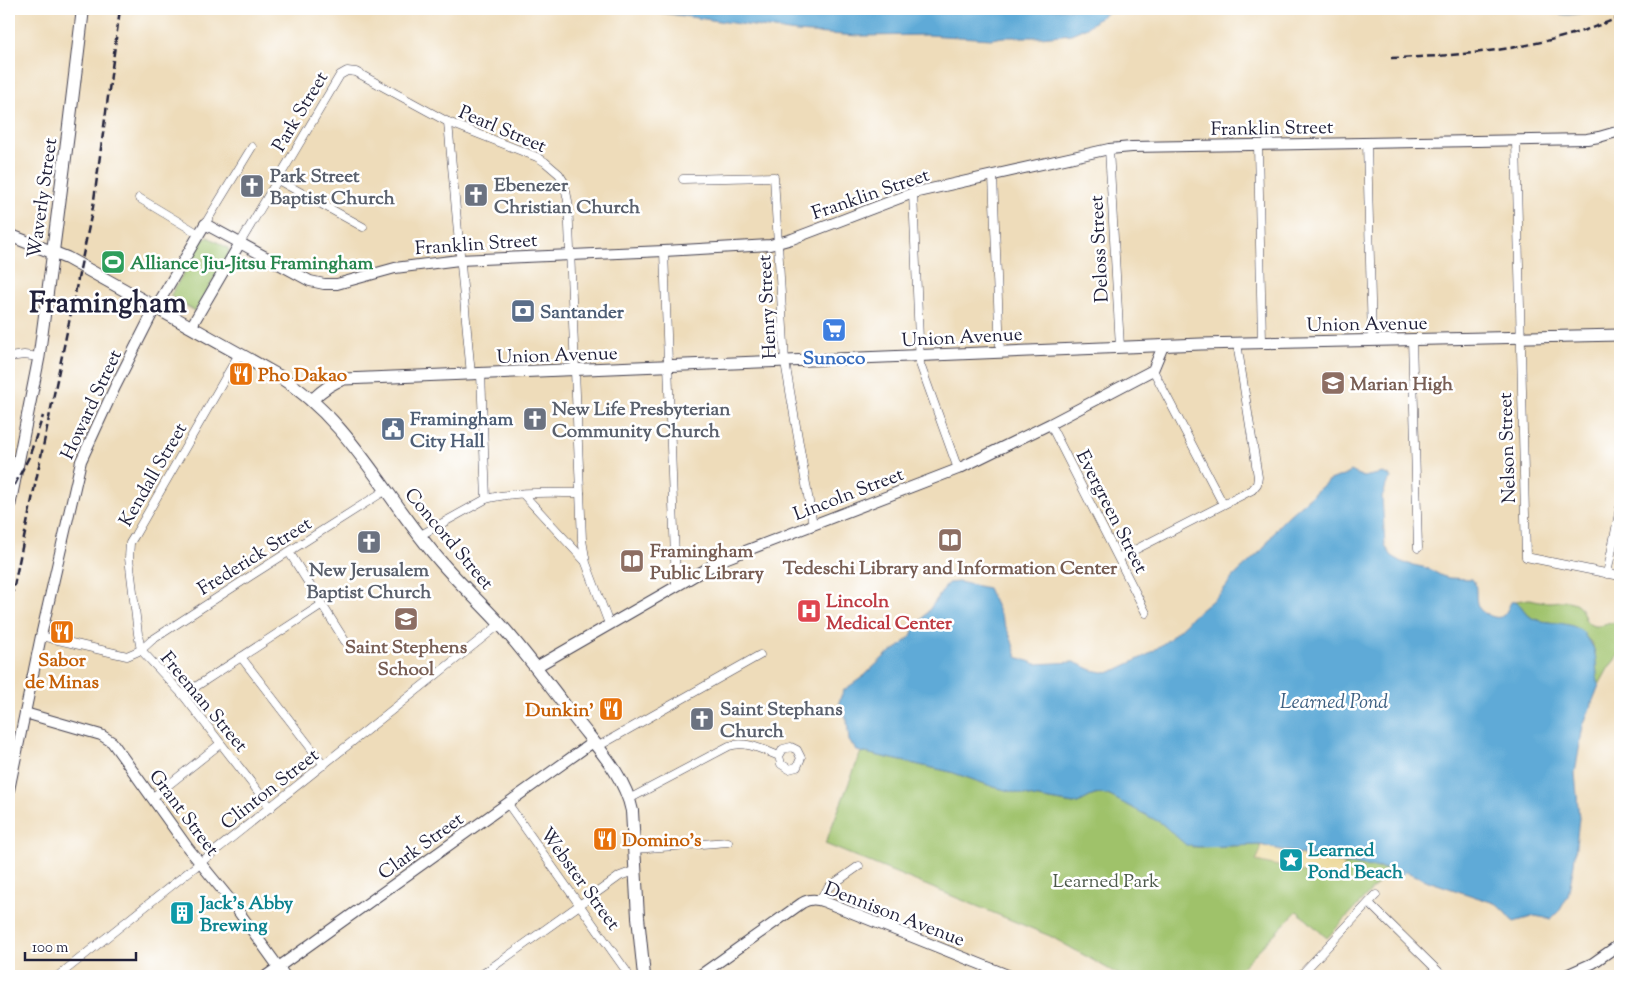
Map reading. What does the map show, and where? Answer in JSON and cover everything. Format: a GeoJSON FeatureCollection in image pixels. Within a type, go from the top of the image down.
{"type":"FeatureCollection","features":[{"type":"Feature","properties":{"kind":"main road","name":"Waverly Street"},"geometry":{"type":"LineString","coordinates":[[9,508],[39,357],[82,9]]}},
{"type":"Feature","properties":{"kind":"main road","name":"Concord Street"},"geometry":{"type":"LineString","coordinates":[[9,235],[67,258],[289,383],[312,400],[356,449],[441,563],[500,624],[536,667],[615,772],[629,799],[632,811],[638,917],[644,976]]}},
{"type":"Feature","properties":{"kind":"main road","name":"Union Avenue"},"geometry":{"type":"LineString","coordinates":[[312,400],[334,382],[344,380],[1120,347],[1262,342],[1620,335]]}},
{"type":"Feature","properties":{"kind":"street","name":"Pearl Street"},"geometry":{"type":"LineString","coordinates":[[347,71],[356,72],[448,122],[537,157],[553,168],[564,182],[567,190],[582,540],[586,563],[609,624]]}},
{"type":"Feature","properties":{"kind":"street","name":"Park Street"},"geometry":{"type":"LineString","coordinates":[[191,327],[340,75],[347,71]]}},
{"type":"Feature","properties":{"kind":"street"},"geometry":{"type":"LineString","coordinates":[[448,122],[460,260],[484,450],[486,499]]}},
{"type":"Feature","properties":{"kind":"street","name":"Franklin Street"},"geometry":{"type":"LineString","coordinates":[[205,224],[301,276],[324,284],[337,284],[404,266],[460,260],[760,247],[779,243],[913,193],[1109,149],[1132,147],[1587,139],[1620,131]]}},
{"type":"Feature","properties":{"kind":"street","name":"Nelson Street"},"geometry":{"type":"LineString","coordinates":[[1516,141],[1526,557],[1607,574]]}},
{"type":"Feature","properties":{"kind":"street"},"geometry":{"type":"LineString","coordinates":[[1367,143],[1372,340]]}},
{"type":"Feature","properties":{"kind":"street"},"geometry":{"type":"LineString","coordinates":[[1258,145],[1262,342]]}},
{"type":"Feature","properties":{"kind":"street","name":"Howard Street"},"geometry":{"type":"LineString","coordinates":[[9,790],[41,636],[81,461],[115,387],[156,307],[252,147]]}},
{"type":"Feature","properties":{"kind":"street","name":"Deloss Street"},"geometry":{"type":"LineString","coordinates":[[1109,149],[1120,347]]}},
{"type":"Feature","properties":{"kind":"street"},"geometry":{"type":"LineString","coordinates":[[992,176],[1000,352]]}},
{"type":"Feature","properties":{"kind":"street","name":"Henry Street"},"geometry":{"type":"LineString","coordinates":[[683,179],[774,177],[784,362],[813,525]]}},
{"type":"Feature","properties":{"kind":"street"},"geometry":{"type":"LineString","coordinates":[[278,180],[363,227]]}},
{"type":"Feature","properties":{"kind":"street"},"geometry":{"type":"LineString","coordinates":[[913,193],[919,356],[922,372],[958,469]]}},
{"type":"Feature","properties":{"kind":"street"},"geometry":{"type":"LineString","coordinates":[[139,198],[199,234]]}},
{"type":"Feature","properties":{"kind":"street"},"geometry":{"type":"LineString","coordinates":[[664,251],[676,586]]}},
{"type":"Feature","properties":{"kind":"street"},"geometry":{"type":"LineString","coordinates":[[1412,339],[1418,548]]}},
{"type":"Feature","properties":{"kind":"street"},"geometry":{"type":"LineString","coordinates":[[1118,558],[1255,488],[1258,484],[1237,343]]}},
{"type":"Feature","properties":{"kind":"street"},"geometry":{"type":"LineString","coordinates":[[1163,346],[1153,370],[1223,504]]}},
{"type":"Feature","properties":{"kind":"street","name":"Kendall Street"},"geometry":{"type":"LineString","coordinates":[[141,650],[129,558],[130,543],[239,354]]}},
{"type":"Feature","properties":{"kind":"street"},"geometry":{"type":"LineString","coordinates":[[9,357],[24,355],[39,357]]}},
{"type":"Feature","properties":{"kind":"street","name":"Lincoln Street"},"geometry":{"type":"LineString","coordinates":[[536,667],[728,557],[958,469],[1050,424],[1153,370]]}},
{"type":"Feature","properties":{"kind":"street","name":"Evergreen Street"},"geometry":{"type":"LineString","coordinates":[[1050,424],[1146,613]]}},
{"type":"Feature","properties":{"kind":"street","name":"Frederick Street"},"geometry":{"type":"LineString","coordinates":[[141,650],[152,640],[386,490]]}},
{"type":"Feature","properties":{"kind":"street"},"geometry":{"type":"LineString","coordinates":[[420,536],[486,499],[497,496],[580,493]]}},
{"type":"Feature","properties":{"kind":"street"},"geometry":{"type":"LineString","coordinates":[[523,494],[586,563]]}},
{"type":"Feature","properties":{"kind":"street"},"geometry":{"type":"LineString","coordinates":[[1620,508],[1607,574],[1620,576]]}},
{"type":"Feature","properties":{"kind":"street"},"geometry":{"type":"LineString","coordinates":[[289,552],[345,641]]}},
{"type":"Feature","properties":{"kind":"street"},"geometry":{"type":"LineString","coordinates":[[182,695],[321,605]]}},
{"type":"Feature","properties":{"kind":"street","name":"Clinton Street"},"geometry":{"type":"LineString","coordinates":[[58,976],[500,624]]}},
{"type":"Feature","properties":{"kind":"street","name":"Freeman Street"},"geometry":{"type":"LineString","coordinates":[[41,636],[127,656],[141,650],[182,695],[271,808]]}},
{"type":"Feature","properties":{"kind":"street"},"geometry":{"type":"LineString","coordinates":[[595,744],[760,655]]}},
{"type":"Feature","properties":{"kind":"street"},"geometry":{"type":"LineString","coordinates":[[241,657],[324,765]]}},
{"type":"Feature","properties":{"kind":"street","name":"Grant Street"},"geometry":{"type":"LineString","coordinates":[[25,714],[106,738],[113,745],[285,976]]}},
{"type":"Feature","properties":{"kind":"street"},"geometry":{"type":"LineString","coordinates":[[152,798],[220,744]]}},
{"type":"Feature","properties":{"kind":"street","name":"Clark Street"},"geometry":{"type":"LineString","coordinates":[[266,976],[595,744]]}},
{"type":"Feature","properties":{"kind":"street"},"geometry":{"type":"LineString","coordinates":[[629,799],[729,746],[743,744],[779,756]]}},
{"type":"Feature","properties":{"kind":"street","name":"Webster Street"},"geometry":{"type":"LineString","coordinates":[[508,804],[581,904],[627,972]]}},
{"type":"Feature","properties":{"kind":"street"},"geometry":{"type":"LineString","coordinates":[[634,849],[728,842]]}},
{"type":"Feature","properties":{"kind":"street"},"geometry":{"type":"LineString","coordinates":[[819,900],[829,887],[859,866]]}},
{"type":"Feature","properties":{"kind":"street"},"geometry":{"type":"LineString","coordinates":[[480,976],[620,876],[636,870]]}},
{"type":"Feature","properties":{"kind":"street"},"geometry":{"type":"LineString","coordinates":[[1304,975],[1376,895]]}},
{"type":"Feature","properties":{"kind":"street","name":"Dennison Avenue"},"geometry":{"type":"LineString","coordinates":[[699,976],[802,903],[810,900],[819,900],[1010,976]]}},
{"type":"Feature","properties":{"kind":"street"},"geometry":{"type":"LineString","coordinates":[[1369,903],[1443,976]]}},
{"type":"Feature","properties":{"kind":"street"},"geometry":{"type":"LineString","coordinates":[[1564,976],[1593,963],[1620,944]]}},
{"type":"Feature","properties":{"kind":"green space"},"geometry":{"type":"Polygon","coordinates":[[[208,237],[228,248],[229,253],[195,311],[170,296],[203,240],[208,237]]]}},
{"type":"Feature","properties":{"kind":"green space"},"geometry":{"type":"Polygon","coordinates":[[[1529,599],[1546,602],[1565,601],[1575,603],[1581,608],[1587,622],[1594,626],[1620,622],[1620,654],[1609,667],[1599,685],[1591,642],[1581,631],[1568,625],[1532,618],[1516,601],[1529,599]]]}},
{"type":"Feature","properties":{"kind":"green space","name":"Learned Park"},"geometry":{"type":"Polygon","coordinates":[[[861,752],[951,772],[994,787],[1033,797],[1073,804],[1094,795],[1108,795],[1156,820],[1192,847],[1260,845],[1334,862],[1391,870],[1327,938],[1297,911],[1233,976],[1226,974],[1224,976],[1121,976],[1050,936],[825,844],[861,752]]]}},
{"type":"Feature","properties":{"kind":"sand","name":"Learned Pond Beach"},"geometry":{"type":"Polygon","coordinates":[[[1260,845],[1345,863],[1341,876],[1326,877],[1256,861],[1261,850],[1260,845]]]}},
{"type":"Feature","properties":{"kind":"water"},"geometry":{"type":"Polygon","coordinates":[[[620,9],[1112,9],[1087,27],[1071,34],[991,39],[928,35],[860,36],[796,32],[648,11],[620,9]]]}},
{"type":"Feature","properties":{"kind":"water"},"geometry":{"type":"Polygon","coordinates":[[[1557,9],[1590,9],[1569,15],[1558,13],[1557,9]]]}},
{"type":"Feature","properties":{"kind":"water","name":"Learned Pond"},"geometry":{"type":"Polygon","coordinates":[[[1351,471],[1363,477],[1383,473],[1391,478],[1382,496],[1385,546],[1392,556],[1404,563],[1427,568],[1442,576],[1472,579],[1475,583],[1477,603],[1484,613],[1495,617],[1502,616],[1511,602],[1516,601],[1532,618],[1570,625],[1583,631],[1593,647],[1599,685],[1583,726],[1575,773],[1579,818],[1574,864],[1568,896],[1560,910],[1551,919],[1535,916],[1514,922],[1497,904],[1404,871],[1334,862],[1260,845],[1198,847],[1186,845],[1161,823],[1108,795],[1094,795],[1074,804],[1033,797],[994,787],[951,772],[857,751],[849,741],[847,720],[839,702],[844,690],[864,676],[886,655],[911,636],[915,626],[922,620],[948,583],[959,582],[988,588],[1011,638],[1017,657],[1036,664],[1074,662],[1092,670],[1108,673],[1149,654],[1168,640],[1192,616],[1221,593],[1233,577],[1263,549],[1279,525],[1288,516],[1328,481],[1344,476],[1351,471]]]}},
{"type":"Feature","properties":{"kind":"waterway"},"geometry":{"type":"LineString","coordinates":[[1399,877],[1404,871]]}},
{"type":"Feature","properties":{"kind":"railway"},"geometry":{"type":"LineString","coordinates":[[9,610],[93,207],[120,9]]}},
{"type":"Feature","properties":{"kind":"railway"},"geometry":{"type":"LineString","coordinates":[[1391,58],[1450,55],[1536,43],[1593,28],[1620,17]]}},
{"type":"Feature","properties":{"kind":"railway"},"geometry":{"type":"LineString","coordinates":[[9,496],[29,457],[43,416]]}},
{"type":"Feature","properties":{"kind":"place","name":"Park Street Baptist Church"},"geometry":{"type":"Point","coordinates":[252,186]}},
{"type":"Feature","properties":{"kind":"place","name":"Ebenezer Christian Church"},"geometry":{"type":"Point","coordinates":[476,195]}},
{"type":"Feature","properties":{"kind":"place","name":"Alliance Jiu-Jitsu Framingham"},"geometry":{"type":"Point","coordinates":[113,262]}},
{"type":"Feature","properties":{"kind":"place","name":"Santander"},"geometry":{"type":"Point","coordinates":[523,311]}},
{"type":"Feature","properties":{"kind":"place","name":"Sunoco"},"geometry":{"type":"Point","coordinates":[834,330]}},
{"type":"Feature","properties":{"kind":"place","name":"Pho Dakao"},"geometry":{"type":"Point","coordinates":[241,374]}},
{"type":"Feature","properties":{"kind":"place","name":"Marian High"},"geometry":{"type":"Point","coordinates":[1333,383]}},
{"type":"Feature","properties":{"kind":"place","name":"New Life Presbyterian Community Church"},"geometry":{"type":"Point","coordinates":[535,419]}},
{"type":"Feature","properties":{"kind":"place","name":"Framingham City Hall"},"geometry":{"type":"Point","coordinates":[393,429]}},
{"type":"Feature","properties":{"kind":"place","name":"Tedeschi Library and Information Center"},"geometry":{"type":"Point","coordinates":[950,540]}},
{"type":"Feature","properties":{"kind":"place","name":"New Jerusalem Baptist Church"},"geometry":{"type":"Point","coordinates":[369,542]}},
{"type":"Feature","properties":{"kind":"place","name":"Framingham Public Library"},"geometry":{"type":"Point","coordinates":[632,561]}},
{"type":"Feature","properties":{"kind":"place","name":"Lincoln Medical Center"},"geometry":{"type":"Point","coordinates":[809,611]}},
{"type":"Feature","properties":{"kind":"place","name":"Saint Stephens School"},"geometry":{"type":"Point","coordinates":[406,619]}},
{"type":"Feature","properties":{"kind":"place","name":"Sabor de Minas"},"geometry":{"type":"Point","coordinates":[62,632]}},
{"type":"Feature","properties":{"kind":"place","name":"Dunkin'"},"geometry":{"type":"Point","coordinates":[611,709]}},
{"type":"Feature","properties":{"kind":"place","name":"Saint Stephans Church"},"geometry":{"type":"Point","coordinates":[702,719]}},
{"type":"Feature","properties":{"kind":"place","name":"Domino's"},"geometry":{"type":"Point","coordinates":[605,839]}},
{"type":"Feature","properties":{"kind":"place","name":"Learned Pond Beach"},"geometry":{"type":"Point","coordinates":[1291,860]}},
{"type":"Feature","properties":{"kind":"place","name":"Jack's Abby Brewing"},"geometry":{"type":"Point","coordinates":[182,913]}},
{"type":"Feature","properties":{"kind":"district","name":"Framingham"},"geometry":{"type":"Point","coordinates":[108,302]}}]}
